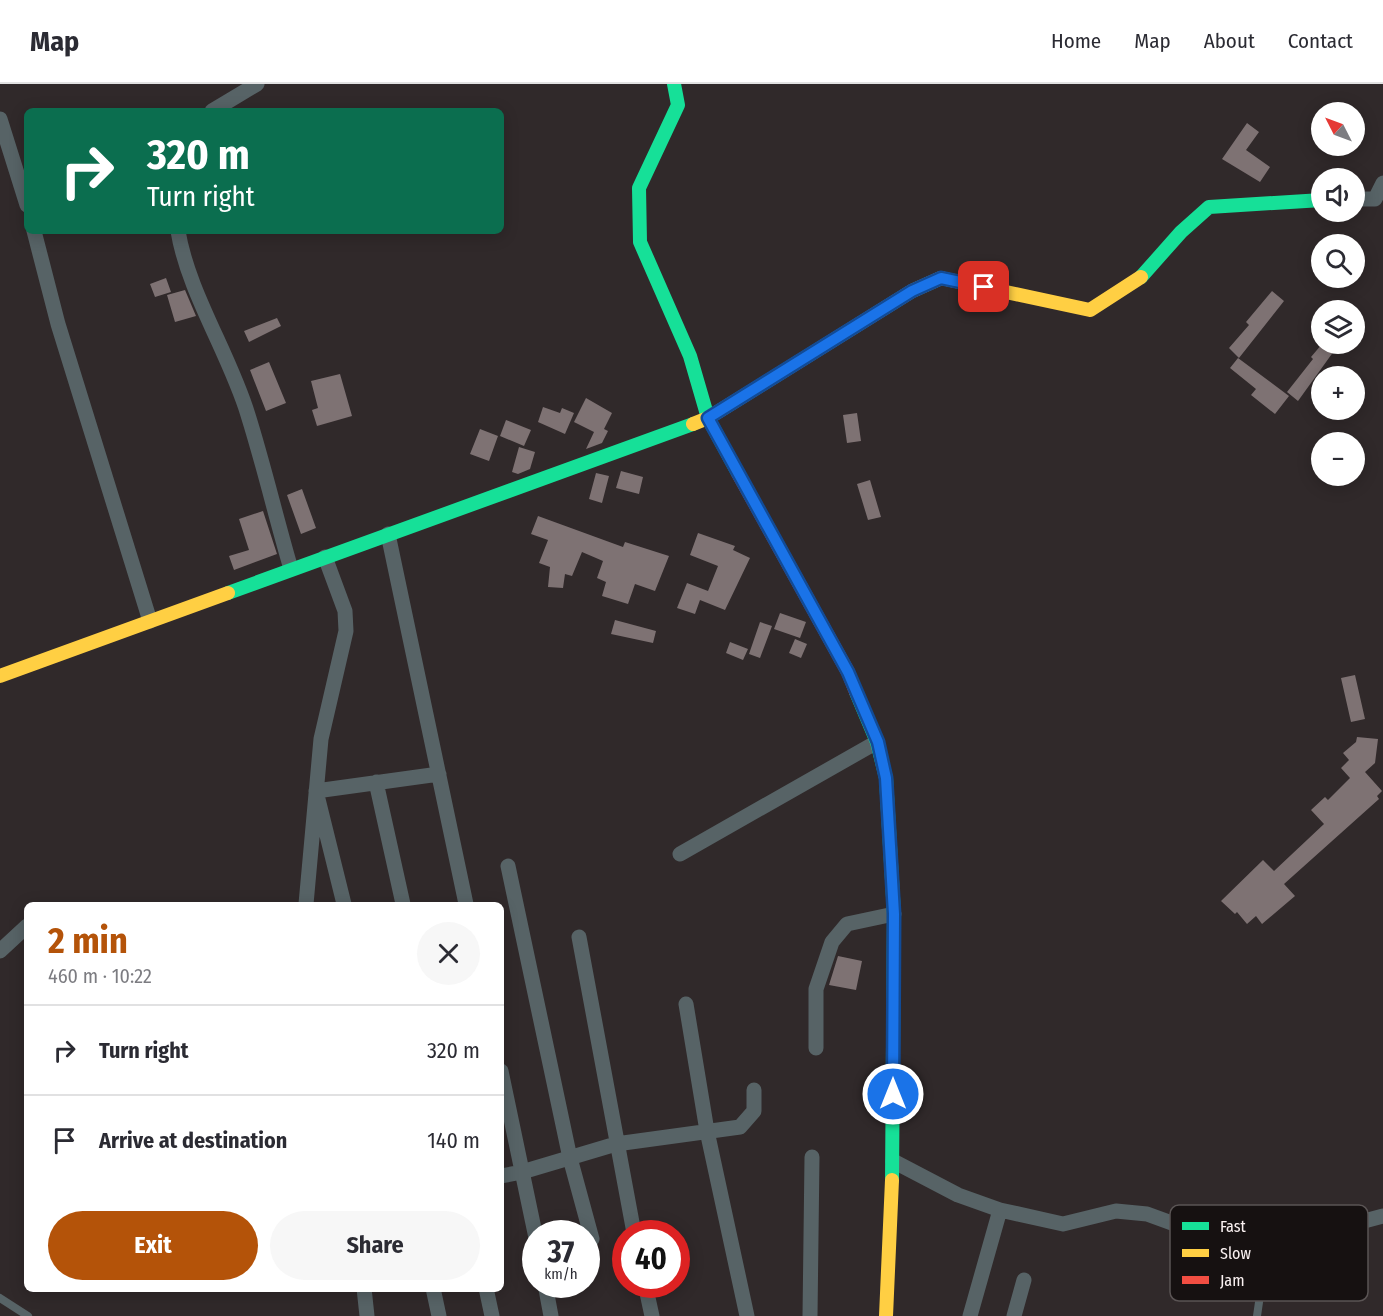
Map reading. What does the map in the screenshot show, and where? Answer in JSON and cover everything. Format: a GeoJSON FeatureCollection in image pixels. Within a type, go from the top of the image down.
{"type":"FeatureCollection","features":[{"type":"Feature","properties":{"kind":"street"},"geometry":{"type":"LineString","coordinates":[[217,108],[257,84]]}},
{"type":"Feature","properties":{"kind":"street"},"geometry":{"type":"LineString","coordinates":[[674,84],[678,105],[639,188],[640,242],[690,356],[708,418],[848,672],[878,742],[886,778],[894,914],[893,1161],[886,1316]]}},
{"type":"Feature","properties":{"kind":"street"},"geometry":{"type":"LineString","coordinates":[[0,119],[24,195]]}},
{"type":"Feature","properties":{"kind":"street"},"geometry":{"type":"LineString","coordinates":[[1365,199],[1375,199],[1383,183]]}},
{"type":"Feature","properties":{"kind":"street"},"geometry":{"type":"LineString","coordinates":[[0,676],[708,418],[912,291],[941,278],[1090,310],[1137,282],[1181,232],[1209,207],[1311,201]]}},
{"type":"Feature","properties":{"kind":"street"},"geometry":{"type":"LineString","coordinates":[[35,234],[58,324],[150,621]]}},
{"type":"Feature","properties":{"kind":"street"},"geometry":{"type":"LineString","coordinates":[[179,234],[201,304],[221,344],[249,415],[291,569]]}},
{"type":"Feature","properties":{"kind":"street"},"geometry":{"type":"LineString","coordinates":[[388,534],[466,902]]}},
{"type":"Feature","properties":{"kind":"street"},"geometry":{"type":"LineString","coordinates":[[306,902],[321,739],[346,631],[345,611],[325,557]]}},
{"type":"Feature","properties":{"kind":"street"},"geometry":{"type":"LineString","coordinates":[[680,854],[878,742]]}},
{"type":"Feature","properties":{"kind":"street"},"geometry":{"type":"LineString","coordinates":[[316,791],[438,774]]}},
{"type":"Feature","properties":{"kind":"street"},"geometry":{"type":"LineString","coordinates":[[375,782],[403,902]]}},
{"type":"Feature","properties":{"kind":"street"},"geometry":{"type":"LineString","coordinates":[[316,791],[344,902]]}},
{"type":"Feature","properties":{"kind":"street"},"geometry":{"type":"LineString","coordinates":[[508,866],[570,1158],[587,1220]]}},
{"type":"Feature","properties":{"kind":"street"},"geometry":{"type":"LineString","coordinates":[[816,1048],[816,989],[832,942],[847,924],[894,914]]}},
{"type":"Feature","properties":{"kind":"street"},"geometry":{"type":"LineString","coordinates":[[0,951],[24,929]]}},
{"type":"Feature","properties":{"kind":"street"},"geometry":{"type":"LineString","coordinates":[[579,937],[631,1220]]}},
{"type":"Feature","properties":{"kind":"street"},"geometry":{"type":"LineString","coordinates":[[686,1004],[707,1131],[747,1316]]}},
{"type":"Feature","properties":{"kind":"street"},"geometry":{"type":"LineString","coordinates":[[504,1085],[532,1220]]}},
{"type":"Feature","properties":{"kind":"street"},"geometry":{"type":"LineString","coordinates":[[504,1175],[616,1144],[740,1127],[748,1121],[754,1111],[754,1090]]}},
{"type":"Feature","properties":{"kind":"street"},"geometry":{"type":"LineString","coordinates":[[810,1316],[812,1157]]}},
{"type":"Feature","properties":{"kind":"street"},"geometry":{"type":"LineString","coordinates":[[893,1161],[958,1195],[1000,1210],[1063,1224],[1116,1210],[1147,1214],[1170,1222]]}},
{"type":"Feature","properties":{"kind":"street"},"geometry":{"type":"LineString","coordinates":[[970,1316],[1000,1210]]}},
{"type":"Feature","properties":{"kind":"street"},"geometry":{"type":"LineString","coordinates":[[1368,1220],[1383,1216]]}},
{"type":"Feature","properties":{"kind":"street"},"geometry":{"type":"LineString","coordinates":[[1014,1316],[1024,1280]]}},
{"type":"Feature","properties":{"kind":"street"},"geometry":{"type":"LineString","coordinates":[[364,1292],[367,1316]]}},
{"type":"Feature","properties":{"kind":"street"},"geometry":{"type":"LineString","coordinates":[[433,1292],[439,1316]]}},
{"type":"Feature","properties":{"kind":"street"},"geometry":{"type":"LineString","coordinates":[[487,1292],[492,1316]]}},
{"type":"Feature","properties":{"kind":"street"},"geometry":{"type":"LineString","coordinates":[[548,1298],[551,1316]]}},
{"type":"Feature","properties":{"kind":"street"},"geometry":{"type":"LineString","coordinates":[[648,1298],[652,1316]]}},
{"type":"Feature","properties":{"kind":"lane"},"geometry":{"type":"LineString","coordinates":[[0,1298],[28,1316]]}},
{"type":"Feature","properties":{"kind":"lane"},"geometry":{"type":"LineString","coordinates":[[1257,1316],[1259,1301]]}},
{"type":"Feature","properties":{"kind":"building"},"geometry":{"type":"Polygon","coordinates":[[[1247,123],[1259,132],[1246,150],[1270,167],[1260,182],[1222,159],[1247,123]]]}},
{"type":"Feature","properties":{"kind":"building"},"geometry":{"type":"Polygon","coordinates":[[[166,278],[171,292],[155,297],[150,284],[166,278]]]}},
{"type":"Feature","properties":{"kind":"building"},"geometry":{"type":"Polygon","coordinates":[[[185,290],[196,316],[175,322],[167,295],[185,290]]]}},
{"type":"Feature","properties":{"kind":"building"},"geometry":{"type":"Polygon","coordinates":[[[1272,291],[1284,301],[1239,358],[1229,348],[1249,325],[1246,322],[1272,291]]]}},
{"type":"Feature","properties":{"kind":"building"},"geometry":{"type":"Polygon","coordinates":[[[277,318],[281,326],[249,342],[244,331],[277,318]]]}},
{"type":"Feature","properties":{"kind":"building"},"geometry":{"type":"Polygon","coordinates":[[[1314,354],[1332,354],[1323,366],[1311,366],[1311,383],[1298,401],[1287,392],[1313,359],[1311,357],[1314,354]]]}},
{"type":"Feature","properties":{"kind":"building"},"geometry":{"type":"Polygon","coordinates":[[[1238,358],[1289,396],[1275,414],[1251,395],[1256,389],[1230,368],[1238,358]]]}},
{"type":"Feature","properties":{"kind":"building"},"geometry":{"type":"Polygon","coordinates":[[[269,362],[286,403],[266,411],[250,370],[269,362]]]}},
{"type":"Feature","properties":{"kind":"building"},"geometry":{"type":"Polygon","coordinates":[[[340,374],[352,416],[317,426],[312,410],[318,408],[311,381],[340,374]]]}},
{"type":"Feature","properties":{"kind":"building"},"geometry":{"type":"Polygon","coordinates":[[[586,398],[612,413],[604,429],[608,431],[602,443],[586,449],[594,432],[574,422],[586,398]]]}},
{"type":"Feature","properties":{"kind":"building"},"geometry":{"type":"Polygon","coordinates":[[[543,407],[560,413],[562,408],[574,413],[565,434],[538,422],[543,407]]]}},
{"type":"Feature","properties":{"kind":"building"},"geometry":{"type":"Polygon","coordinates":[[[857,413],[861,441],[847,443],[843,415],[857,413]]]}},
{"type":"Feature","properties":{"kind":"building"},"geometry":{"type":"Polygon","coordinates":[[[506,420],[531,430],[524,446],[500,436],[506,420]]]}},
{"type":"Feature","properties":{"kind":"building"},"geometry":{"type":"Polygon","coordinates":[[[480,429],[498,436],[489,461],[470,454],[480,429]]]}},
{"type":"Feature","properties":{"kind":"building"},"geometry":{"type":"Polygon","coordinates":[[[519,447],[535,452],[530,469],[518,474],[512,472],[519,447]]]}},
{"type":"Feature","properties":{"kind":"building"},"geometry":{"type":"Polygon","coordinates":[[[621,471],[643,477],[639,494],[616,488],[621,471]]]}},
{"type":"Feature","properties":{"kind":"building"},"geometry":{"type":"Polygon","coordinates":[[[596,473],[609,476],[602,503],[589,499],[596,473]]]}},
{"type":"Feature","properties":{"kind":"building"},"geometry":{"type":"Polygon","coordinates":[[[870,480],[881,517],[868,520],[857,484],[870,480]]]}},
{"type":"Feature","properties":{"kind":"building"},"geometry":{"type":"Polygon","coordinates":[[[302,489],[316,528],[301,534],[287,495],[302,489]]]}},
{"type":"Feature","properties":{"kind":"building"},"geometry":{"type":"Polygon","coordinates":[[[263,511],[277,554],[234,570],[229,556],[249,550],[239,519],[263,511]]]}},
{"type":"Feature","properties":{"kind":"building"},"geometry":{"type":"Polygon","coordinates":[[[538,516],[623,547],[625,542],[669,556],[655,591],[635,584],[628,604],[602,596],[606,582],[597,578],[603,561],[582,552],[572,576],[565,574],[563,588],[548,587],[550,567],[539,563],[548,540],[531,534],[538,516]]]}},
{"type":"Feature","properties":{"kind":"building"},"geometry":{"type":"Polygon","coordinates":[[[698,533],[735,546],[733,550],[750,558],[725,610],[700,600],[695,614],[677,608],[687,583],[708,591],[718,566],[690,555],[698,533]]]}},
{"type":"Feature","properties":{"kind":"building"},"geometry":{"type":"Polygon","coordinates":[[[780,613],[806,622],[800,638],[774,629],[780,613]]]}},
{"type":"Feature","properties":{"kind":"building"},"geometry":{"type":"Polygon","coordinates":[[[615,620],[656,631],[653,643],[611,634],[615,620]]]}},
{"type":"Feature","properties":{"kind":"building"},"geometry":{"type":"Polygon","coordinates":[[[760,622],[772,626],[760,658],[749,654],[760,622]]]}},
{"type":"Feature","properties":{"kind":"building"},"geometry":{"type":"Polygon","coordinates":[[[795,639],[807,644],[801,658],[789,653],[795,639]]]}},
{"type":"Feature","properties":{"kind":"building"},"geometry":{"type":"Polygon","coordinates":[[[730,642],[748,649],[743,660],[726,653],[730,642]]]}},
{"type":"Feature","properties":{"kind":"building"},"geometry":{"type":"Polygon","coordinates":[[[1355,675],[1365,719],[1351,722],[1341,678],[1355,675]]]}},
{"type":"Feature","properties":{"kind":"building"},"geometry":{"type":"Polygon","coordinates":[[[1357,737],[1378,739],[1375,763],[1365,772],[1382,791],[1377,796],[1379,799],[1284,884],[1295,896],[1262,924],[1256,916],[1247,924],[1237,912],[1235,914],[1221,901],[1263,860],[1274,871],[1324,824],[1311,810],[1325,797],[1328,800],[1350,778],[1341,768],[1349,760],[1343,753],[1356,742],[1357,737]]]}},
{"type":"Feature","properties":{"kind":"building"},"geometry":{"type":"Polygon","coordinates":[[[838,956],[862,961],[856,990],[829,985],[838,956]]]}},
{"type":"Feature","properties":{"kind":"traffic: fast"},"geometry":{"type":"LineString","coordinates":[[674,84],[678,105],[639,188],[640,242],[690,356],[708,418],[738,473]]}},
{"type":"Feature","properties":{"kind":"traffic: fast"},"geometry":{"type":"LineString","coordinates":[[1141,277],[1181,232],[1209,207],[1311,201]]}},
{"type":"Feature","properties":{"kind":"traffic: fast"},"geometry":{"type":"LineString","coordinates":[[228,593],[693,424]]}},
{"type":"Feature","properties":{"kind":"traffic: fast"},"geometry":{"type":"LineString","coordinates":[[856,692],[877,742],[886,778],[894,914],[892,1180]]}},
{"type":"Feature","properties":{"kind":"traffic: slow"},"geometry":{"type":"LineString","coordinates":[[693,424],[708,418],[912,291],[941,278],[1090,310],[1141,277]]}},
{"type":"Feature","properties":{"kind":"traffic: slow"},"geometry":{"type":"LineString","coordinates":[[0,676],[228,593]]}},
{"type":"Feature","properties":{"kind":"traffic: slow"},"geometry":{"type":"LineString","coordinates":[[886,1316],[892,1180]]}},
{"type":"Feature","properties":{"kind":"traffic: jam"},"geometry":{"type":"LineString","coordinates":[[738,473],[848,672],[856,692]]}},
{"type":"Feature","properties":{"kind":"route"},"geometry":{"type":"LineString","coordinates":[[893,1094],[894,914],[886,778],[878,742],[848,672],[708,418],[912,291],[941,278],[984,287]]}}]}
